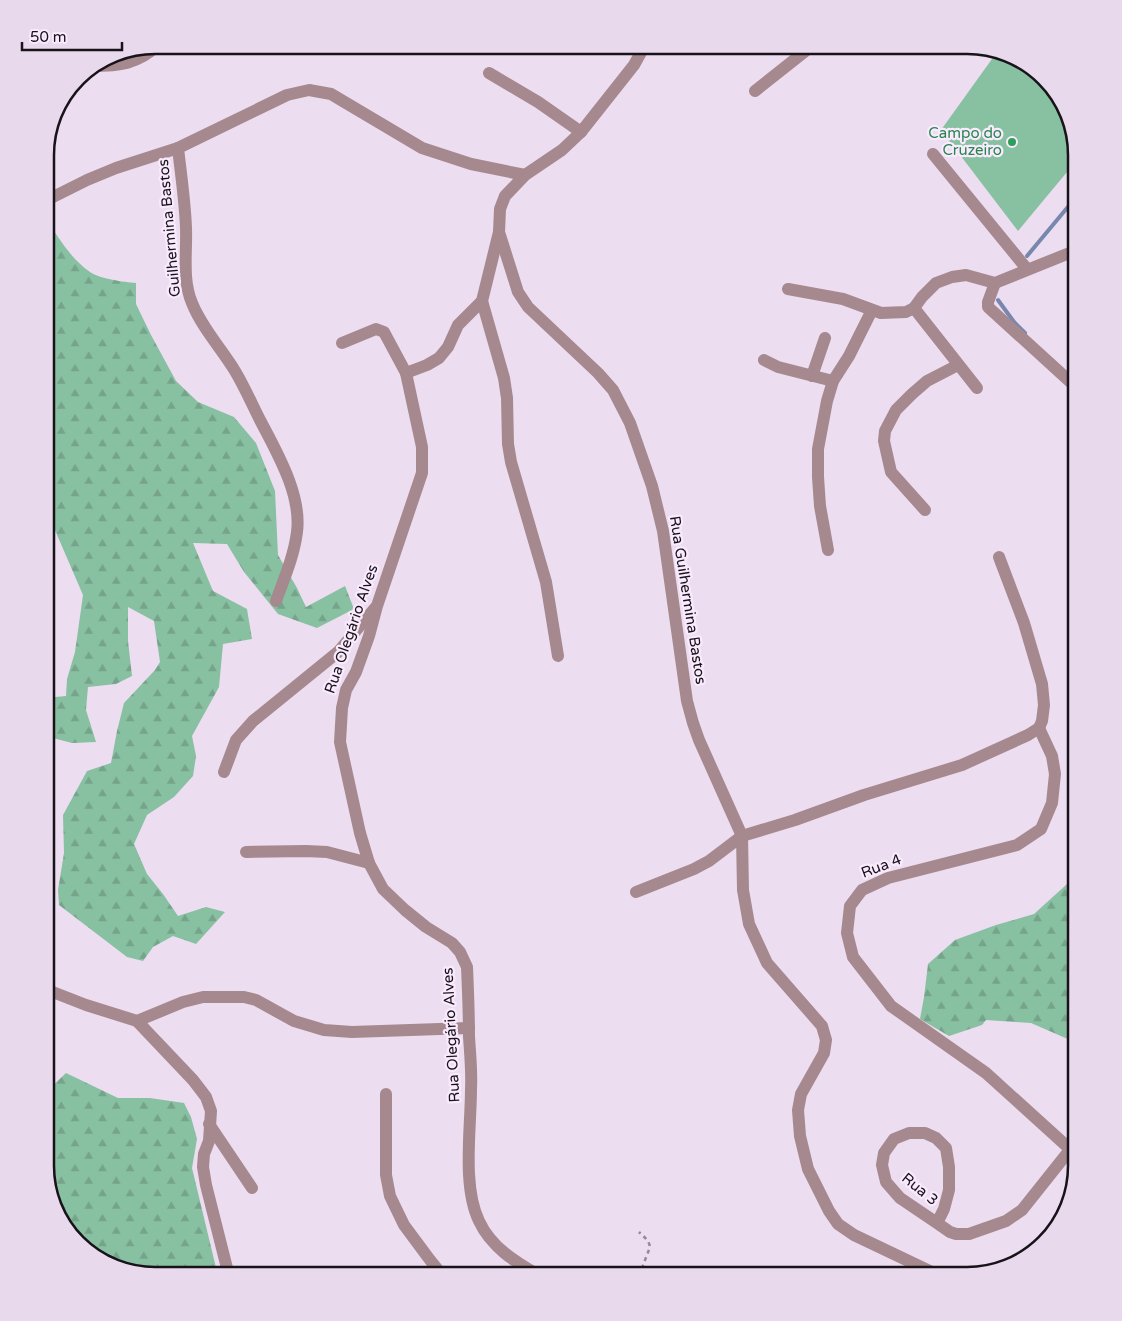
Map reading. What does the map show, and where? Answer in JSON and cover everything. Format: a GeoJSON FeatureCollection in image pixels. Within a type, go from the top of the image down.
{"type":"FeatureCollection","features":[{"type":"Feature","properties":{"kind":"street","name":"Rua Guilhermina Bastos"},"geometry":{"type":"LineString","coordinates":[[640,54],[634,65],[581,132],[562,150],[525,175],[505,196],[500,209],[499,232],[518,292],[528,307],[613,390],[630,423],[652,486],[663,531],[687,701],[693,723],[742,836]]}},
{"type":"Feature","properties":{"kind":"street"},"geometry":{"type":"LineString","coordinates":[[755,91],[802,54]]}},
{"type":"Feature","properties":{"kind":"street"},"geometry":{"type":"LineString","coordinates":[[107,66],[134,62],[148,55]]}},
{"type":"Feature","properties":{"kind":"street"},"geometry":{"type":"LineString","coordinates":[[489,73],[538,102],[581,132]]}},
{"type":"Feature","properties":{"kind":"street","name":"Guilhermina Bastos"},"geometry":{"type":"LineString","coordinates":[[276,601],[292,553],[297,531],[297,512],[282,464],[235,371],[208,333],[191,303],[186,279],[186,227],[178,148],[287,94],[309,90],[331,94],[422,148],[471,164],[525,175]]}},
{"type":"Feature","properties":{"kind":"street"},"geometry":{"type":"LineString","coordinates":[[54,196],[86,180],[116,168],[178,148]]}},
{"type":"Feature","properties":{"kind":"street"},"geometry":{"type":"LineString","coordinates":[[933,154],[1027,269]]}},
{"type":"Feature","properties":{"kind":"street"},"geometry":{"type":"LineString","coordinates":[[499,232],[482,301],[504,378],[511,462],[546,582],[558,656]]}},
{"type":"Feature","properties":{"kind":"street"},"geometry":{"type":"LineString","coordinates":[[788,289],[843,299],[881,313],[906,312],[914,308],[936,282],[952,276],[966,275],[995,283],[1068,253]]}},
{"type":"Feature","properties":{"kind":"street"},"geometry":{"type":"LineString","coordinates":[[995,283],[988,302],[988,308],[1068,380]]}},
{"type":"Feature","properties":{"kind":"street"},"geometry":{"type":"LineString","coordinates":[[406,373],[427,366],[439,358],[448,347],[458,326],[482,301]]}},
{"type":"Feature","properties":{"kind":"street"},"geometry":{"type":"LineString","coordinates":[[914,308],[977,388]]}},
{"type":"Feature","properties":{"kind":"street"},"geometry":{"type":"LineString","coordinates":[[828,550],[820,506],[818,449],[827,401],[833,381],[849,356],[872,310]]}},
{"type":"Feature","properties":{"kind":"street","name":"Rua Olegário Alves"},"geometry":{"type":"LineString","coordinates":[[342,343],[376,329],[384,332],[406,373],[422,447],[422,474],[377,606],[369,636],[356,672],[346,690],[342,708],[340,742],[360,833],[370,863],[383,889],[426,927],[452,943],[460,952],[467,967],[471,1088],[469,1171],[472,1205],[488,1238],[502,1251],[525,1267]]}},
{"type":"Feature","properties":{"kind":"street"},"geometry":{"type":"LineString","coordinates":[[812,376],[825,338]]}},
{"type":"Feature","properties":{"kind":"street"},"geometry":{"type":"LineString","coordinates":[[764,360],[778,367],[833,381]]}},
{"type":"Feature","properties":{"kind":"street"},"geometry":{"type":"LineString","coordinates":[[925,510],[891,472],[884,441],[885,431],[896,410],[912,394],[927,381],[958,365]]}},
{"type":"Feature","properties":{"kind":"street"},"geometry":{"type":"LineString","coordinates":[[636,892],[709,862],[742,836],[795,820],[864,795],[962,765],[1028,735],[1039,728],[1044,705],[1042,684],[1024,622],[999,557]]}},
{"type":"Feature","properties":{"kind":"street"},"geometry":{"type":"LineString","coordinates":[[224,772],[236,740],[253,721],[338,652],[377,606]]}},
{"type":"Feature","properties":{"kind":"street","name":"Rua 4"},"geometry":{"type":"LineString","coordinates":[[1039,728],[1052,756],[1055,774],[1052,803],[1041,829],[1017,845],[888,878],[862,890],[850,906],[847,933],[853,956],[891,1006],[986,1073],[1068,1140]]}},
{"type":"Feature","properties":{"kind":"street"},"geometry":{"type":"LineString","coordinates":[[742,836],[743,890],[749,924],[767,963],[822,1026],[826,1040],[824,1053],[801,1094],[798,1110],[800,1136],[808,1169],[829,1211],[838,1224],[854,1235],[921,1267]]}},
{"type":"Feature","properties":{"kind":"street"},"geometry":{"type":"LineString","coordinates":[[246,852],[327,852],[370,863]]}},
{"type":"Feature","properties":{"kind":"street"},"geometry":{"type":"LineString","coordinates":[[54,993],[137,1021],[193,1080],[206,1097],[211,1111],[209,1141],[204,1154],[203,1167],[227,1267]]}},
{"type":"Feature","properties":{"kind":"street"},"geometry":{"type":"LineString","coordinates":[[137,1021],[183,1002],[203,998],[244,997],[256,1000],[294,1021],[324,1030],[352,1032],[469,1028]]}},
{"type":"Feature","properties":{"kind":"street"},"geometry":{"type":"LineString","coordinates":[[386,1094],[386,1175],[390,1196],[404,1225],[435,1267]]}},
{"type":"Feature","properties":{"kind":"street"},"geometry":{"type":"LineString","coordinates":[[209,1124],[252,1188]]}},
{"type":"Feature","properties":{"kind":"street","name":"Rua 3"},"geometry":{"type":"LineString","coordinates":[[937,1223],[944,1209],[949,1190],[949,1167],[946,1148],[936,1138],[925,1133],[910,1133],[894,1139],[884,1153],[882,1165],[886,1182],[900,1198],[950,1232],[956,1234],[969,1234],[1006,1221],[1022,1210],[1068,1152]]}},
{"type":"Feature","properties":{"kind":"path"},"geometry":{"type":"LineString","coordinates":[[639,1232],[646,1238],[650,1247],[642,1267]]}},
{"type":"Feature","properties":{"kind":"green space","name":"Campo do Cruzeiro"},"geometry":{"type":"Polygon","coordinates":[[[993,57],[1006,61],[1034,79],[1055,104],[1065,129],[1068,171],[1018,231],[941,130],[993,57]]]}},
{"type":"Feature","properties":{"kind":"green space"},"geometry":{"type":"Polygon","coordinates":[[[54,231],[70,254],[90,272],[106,278],[136,283],[136,304],[176,381],[198,402],[234,417],[256,443],[275,491],[278,555],[306,607],[345,586],[354,609],[317,628],[278,614],[244,572],[227,544],[193,543],[213,591],[247,609],[252,639],[223,644],[219,687],[192,736],[196,756],[193,776],[174,797],[147,815],[134,844],[147,874],[178,916],[206,907],[225,912],[196,944],[173,936],[153,947],[143,961],[127,957],[59,905],[58,890],[64,853],[63,815],[87,771],[111,763],[124,703],[155,670],[160,662],[154,621],[128,607],[128,641],[132,676],[116,684],[88,687],[86,710],[96,742],[72,743],[54,738],[54,697],[66,696],[67,679],[75,652],[83,595],[54,528],[54,231]]]}},
{"type":"Feature","properties":{"kind":"green space"},"geometry":{"type":"Polygon","coordinates":[[[1068,883],[1068,1039],[1031,1023],[986,1020],[982,1025],[949,1036],[920,1019],[928,964],[955,940],[1034,914],[1068,883]]]}},
{"type":"Feature","properties":{"kind":"green space"},"geometry":{"type":"Polygon","coordinates":[[[66,1073],[118,1098],[150,1098],[184,1103],[191,1117],[197,1139],[192,1168],[216,1267],[155,1267],[129,1264],[110,1257],[88,1242],[79,1233],[64,1211],[56,1186],[54,1166],[54,1084],[66,1073]]]}},
{"type":"Feature","properties":{"kind":"waterway"},"geometry":{"type":"LineString","coordinates":[[1027,256],[1068,207]]}},
{"type":"Feature","properties":{"kind":"waterway"},"geometry":{"type":"LineString","coordinates":[[998,300],[1014,322],[1025,333]]}},
{"type":"Feature","properties":{"kind":"place","name":"Campo do Cruzeiro"},"geometry":{"type":"Point","coordinates":[1012,142]}}]}
